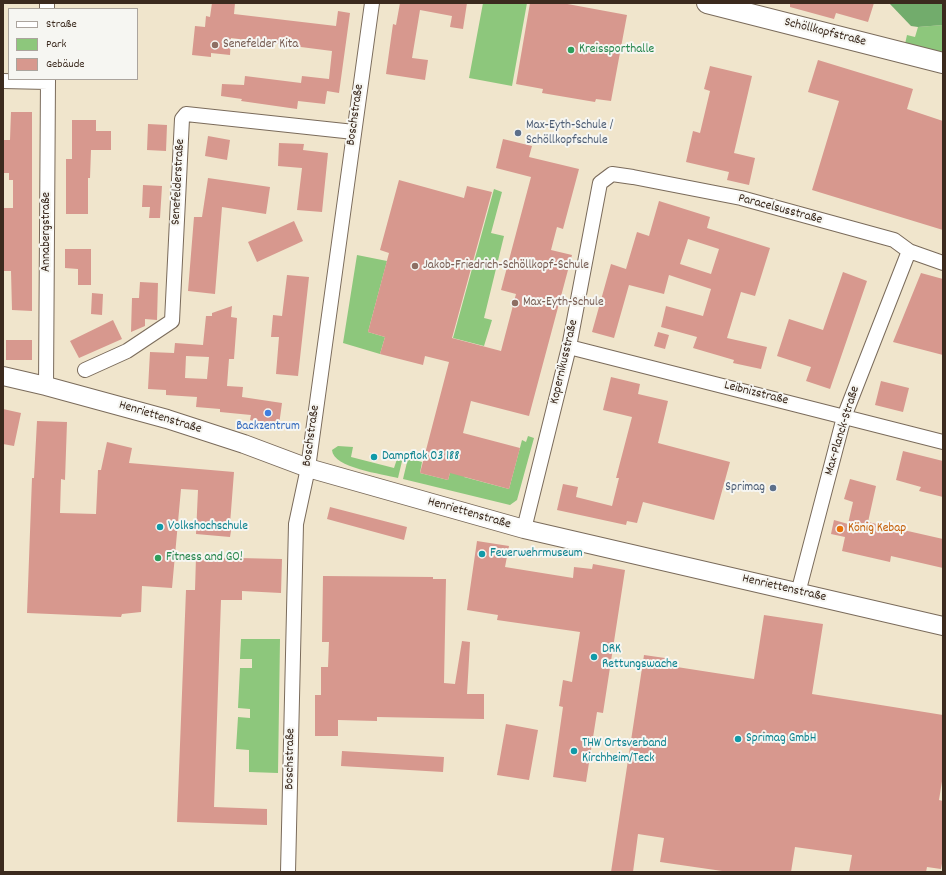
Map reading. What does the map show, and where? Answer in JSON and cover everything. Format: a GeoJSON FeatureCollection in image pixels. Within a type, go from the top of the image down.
{"type":"FeatureCollection","features":[{"type":"Feature","properties":{"kind":"main road","name":"Schöllkopfstraße"},"geometry":{"type":"LineString","coordinates":[[707,3],[943,64]]}},
{"type":"Feature","properties":{"kind":"street","name":"Boschstraße"},"geometry":{"type":"LineString","coordinates":[[288,872],[296,524],[308,468],[372,3]]}},
{"type":"Feature","properties":{"kind":"street"},"geometry":{"type":"LineString","coordinates":[[3,81],[48,80]]}},
{"type":"Feature","properties":{"kind":"street","name":"Annabergstraße"},"geometry":{"type":"LineString","coordinates":[[46,386],[48,80]]}},
{"type":"Feature","properties":{"kind":"street","name":"Senefelderstraße"},"geometry":{"type":"LineString","coordinates":[[85,370],[127,350],[172,321],[182,120],[186,114],[354,132]]}},
{"type":"Feature","properties":{"kind":"street","name":"Paracelsusstraße"},"geometry":{"type":"LineString","coordinates":[[612,174],[633,176],[741,198],[894,240],[909,252],[943,263]]}},
{"type":"Feature","properties":{"kind":"street","name":"Kopernikusstraße"},"geometry":{"type":"LineString","coordinates":[[524,529],[569,347],[600,183],[612,174]]}},
{"type":"Feature","properties":{"kind":"street","name":"Max-Planck-Straße"},"geometry":{"type":"LineString","coordinates":[[798,593],[844,416],[909,252]]}},
{"type":"Feature","properties":{"kind":"street","name":"Leibnizstraße"},"geometry":{"type":"LineString","coordinates":[[569,347],[943,442]]}},
{"type":"Feature","properties":{"kind":"street","name":"Henriettenstraße"},"geometry":{"type":"LineString","coordinates":[[3,376],[46,386],[167,419],[244,444],[308,468],[524,529],[943,626]]}},
{"type":"Feature","properties":{"kind":"green space"},"geometry":{"type":"Polygon","coordinates":[[[483,3],[527,3],[512,86],[469,78],[483,3]]]}},
{"type":"Feature","properties":{"kind":"green space"},"geometry":{"type":"Polygon","coordinates":[[[889,3],[943,3],[943,25],[918,27],[911,26],[889,3]]]}},
{"type":"Feature","properties":{"kind":"green space"},"geometry":{"type":"Polygon","coordinates":[[[943,25],[943,55],[905,44],[907,35],[915,37],[918,27],[943,25]]]}},
{"type":"Feature","properties":{"kind":"green space"},"geometry":{"type":"Polygon","coordinates":[[[494,189],[502,192],[491,233],[504,236],[484,318],[492,320],[484,346],[453,338],[494,189]]]}},
{"type":"Feature","properties":{"kind":"green space"},"geometry":{"type":"Polygon","coordinates":[[[357,255],[387,261],[368,332],[385,337],[380,354],[343,343],[357,255]]]}},
{"type":"Feature","properties":{"kind":"green space"},"geometry":{"type":"Polygon","coordinates":[[[528,436],[534,438],[517,500],[510,505],[403,479],[408,458],[422,462],[420,473],[448,480],[451,469],[465,473],[464,477],[509,489],[522,440],[526,442],[528,436]]]}},
{"type":"Feature","properties":{"kind":"green space"},"geometry":{"type":"Polygon","coordinates":[[[338,446],[353,447],[351,457],[394,468],[398,456],[403,457],[398,478],[349,466],[335,456],[332,450],[338,446]]]}},
{"type":"Feature","properties":{"kind":"green space"},"geometry":{"type":"Polygon","coordinates":[[[241,639],[280,639],[278,773],[249,772],[249,750],[236,749],[238,717],[250,718],[250,709],[238,708],[240,668],[252,668],[252,659],[240,659],[241,639]]]}},
{"type":"Feature","properties":{"kind":"building"},"geometry":{"type":"Polygon","coordinates":[[[212,3],[235,3],[234,14],[336,26],[338,11],[350,13],[339,93],[327,91],[325,104],[298,101],[297,109],[241,101],[242,99],[221,96],[222,84],[244,85],[245,76],[301,83],[302,76],[329,79],[332,51],[231,38],[230,55],[211,53],[211,57],[192,55],[195,26],[205,27],[206,16],[210,17],[212,3]]]}},
{"type":"Feature","properties":{"kind":"building"},"geometry":{"type":"Polygon","coordinates":[[[400,3],[467,3],[463,29],[450,27],[452,16],[420,10],[412,58],[428,60],[425,80],[386,74],[393,24],[396,25],[400,3]]]}},
{"type":"Feature","properties":{"kind":"building","name":"Kreissporthalle"},"geometry":{"type":"Polygon","coordinates":[[[530,3],[562,3],[627,15],[611,101],[596,99],[595,102],[542,93],[543,89],[516,84],[530,3]]]}},
{"type":"Feature","properties":{"kind":"building"},"geometry":{"type":"Polygon","coordinates":[[[790,3],[874,3],[868,22],[836,13],[834,19],[790,7],[790,3]]]}},
{"type":"Feature","properties":{"kind":"building"},"geometry":{"type":"Polygon","coordinates":[[[818,60],[913,89],[907,109],[943,121],[943,230],[812,190],[839,101],[808,92],[818,60]]]}},
{"type":"Feature","properties":{"kind":"building"},"geometry":{"type":"Polygon","coordinates":[[[710,66],[752,76],[734,153],[755,158],[749,185],[727,180],[729,172],[686,162],[693,131],[700,133],[710,91],[704,89],[710,66]]]}},
{"type":"Feature","properties":{"kind":"building"},"geometry":{"type":"Polygon","coordinates":[[[11,112],[32,112],[32,311],[12,310],[11,271],[3,271],[3,208],[13,208],[13,180],[9,180],[9,173],[3,173],[3,140],[10,140],[11,112]]]}},
{"type":"Feature","properties":{"kind":"building"},"geometry":{"type":"Polygon","coordinates":[[[72,120],[96,120],[96,131],[111,131],[111,150],[91,150],[90,178],[88,178],[88,214],[66,214],[66,159],[72,159],[72,120]]]}},
{"type":"Feature","properties":{"kind":"building"},"geometry":{"type":"Polygon","coordinates":[[[148,124],[167,125],[166,151],[147,150],[148,124]]]}},
{"type":"Feature","properties":{"kind":"building"},"geometry":{"type":"Polygon","coordinates":[[[208,136],[230,140],[227,160],[205,156],[208,136]]]}},
{"type":"Feature","properties":{"kind":"building"},"geometry":{"type":"Polygon","coordinates":[[[503,139],[532,146],[529,157],[579,169],[563,229],[557,227],[551,250],[572,255],[529,416],[471,401],[463,433],[520,448],[509,489],[450,473],[448,480],[420,473],[449,362],[425,356],[423,365],[380,354],[385,337],[368,332],[389,253],[380,250],[399,180],[464,198],[467,186],[492,192],[452,338],[501,351],[516,294],[501,290],[531,177],[496,168],[503,139]]]}},
{"type":"Feature","properties":{"kind":"building"},"geometry":{"type":"Polygon","coordinates":[[[279,143],[304,144],[303,150],[328,153],[322,212],[297,210],[302,168],[278,166],[279,143]]]}},
{"type":"Feature","properties":{"kind":"building"},"geometry":{"type":"Polygon","coordinates":[[[208,178],[270,187],[266,214],[222,207],[215,294],[188,291],[194,217],[202,217],[208,178]]]}},
{"type":"Feature","properties":{"kind":"building"},"geometry":{"type":"Polygon","coordinates":[[[143,185],[162,186],[160,218],[149,218],[150,207],[142,207],[143,185]]]}},
{"type":"Feature","properties":{"kind":"building"},"geometry":{"type":"Polygon","coordinates":[[[659,201],[710,217],[707,228],[770,248],[755,296],[741,292],[727,338],[767,347],[761,369],[733,363],[734,360],[693,348],[697,337],[661,327],[666,306],[703,316],[711,289],[669,275],[664,294],[629,285],[614,338],[592,332],[611,264],[626,269],[637,232],[649,236],[659,201]],[[688,239],[680,264],[711,274],[719,249],[688,239]]]}},
{"type":"Feature","properties":{"kind":"building"},"geometry":{"type":"Polygon","coordinates":[[[294,221],[303,241],[257,262],[248,242],[294,221]]]}},
{"type":"Feature","properties":{"kind":"building"},"geometry":{"type":"Polygon","coordinates":[[[65,249],[91,249],[91,285],[78,285],[78,269],[65,268],[65,249]]]}},
{"type":"Feature","properties":{"kind":"building"},"geometry":{"type":"Polygon","coordinates":[[[843,272],[867,281],[830,389],[806,381],[811,367],[777,356],[789,319],[823,330],[843,272]]]}},
{"type":"Feature","properties":{"kind":"building"},"geometry":{"type":"Polygon","coordinates":[[[921,273],[943,279],[943,355],[893,342],[921,273]]]}},
{"type":"Feature","properties":{"kind":"building"},"geometry":{"type":"Polygon","coordinates":[[[287,275],[309,277],[298,376],[276,374],[279,337],[271,337],[273,315],[282,316],[287,275]]]}},
{"type":"Feature","properties":{"kind":"building"},"geometry":{"type":"Polygon","coordinates":[[[140,282],[158,283],[157,320],[145,319],[145,326],[131,332],[132,298],[139,298],[140,282]]]}},
{"type":"Feature","properties":{"kind":"building"},"geometry":{"type":"Polygon","coordinates":[[[92,293],[103,294],[102,315],[91,314],[92,293]]]}},
{"type":"Feature","properties":{"kind":"building"},"geometry":{"type":"Polygon","coordinates":[[[232,306],[231,317],[237,318],[234,359],[229,359],[227,386],[243,387],[242,397],[282,403],[279,425],[250,420],[251,415],[220,412],[220,409],[196,407],[197,397],[166,395],[166,390],[148,389],[150,352],[174,353],[175,343],[203,345],[206,316],[212,316],[212,313],[232,306]],[[186,356],[185,378],[207,379],[209,357],[186,356]]]}},
{"type":"Feature","properties":{"kind":"building"},"geometry":{"type":"Polygon","coordinates":[[[113,320],[122,339],[79,358],[70,341],[113,320]]]}},
{"type":"Feature","properties":{"kind":"building"},"geometry":{"type":"Polygon","coordinates":[[[658,332],[669,335],[665,349],[654,346],[658,332]]]}},
{"type":"Feature","properties":{"kind":"building"},"geometry":{"type":"Polygon","coordinates":[[[6,340],[32,340],[32,360],[6,360],[6,340]]]}},
{"type":"Feature","properties":{"kind":"building"},"geometry":{"type":"Polygon","coordinates":[[[611,377],[640,384],[638,394],[668,401],[658,443],[730,462],[714,520],[643,502],[637,523],[627,521],[626,525],[557,510],[563,484],[578,487],[576,497],[612,506],[619,478],[616,478],[632,417],[603,410],[611,377]]]}},
{"type":"Feature","properties":{"kind":"building"},"geometry":{"type":"Polygon","coordinates":[[[881,381],[909,388],[903,412],[875,405],[881,381]]]}},
{"type":"Feature","properties":{"kind":"building"},"geometry":{"type":"Polygon","coordinates":[[[3,409],[21,413],[14,446],[3,444],[3,409]]]}},
{"type":"Feature","properties":{"kind":"building"},"geometry":{"type":"Polygon","coordinates":[[[37,421],[67,422],[65,480],[61,479],[60,513],[96,514],[98,470],[101,470],[107,442],[132,448],[129,463],[234,472],[230,524],[232,525],[230,537],[196,534],[198,490],[181,489],[172,588],[142,586],[141,612],[122,614],[121,617],[27,613],[32,478],[34,478],[37,421]]]}},
{"type":"Feature","properties":{"kind":"building"},"geometry":{"type":"Polygon","coordinates":[[[903,451],[943,461],[943,497],[919,491],[921,487],[896,480],[903,451]]]}},
{"type":"Feature","properties":{"kind":"building"},"geometry":{"type":"Polygon","coordinates":[[[850,479],[876,486],[868,522],[943,539],[943,568],[891,556],[890,562],[842,551],[845,537],[831,534],[834,520],[848,524],[853,502],[844,499],[850,479]]]}},
{"type":"Feature","properties":{"kind":"building"},"geometry":{"type":"Polygon","coordinates":[[[330,507],[407,527],[404,540],[327,519],[330,507]]]}},
{"type":"Feature","properties":{"kind":"building"},"geometry":{"type":"Polygon","coordinates":[[[477,541],[509,546],[505,567],[573,578],[574,567],[592,569],[593,564],[625,570],[603,713],[597,712],[586,782],[553,777],[563,707],[559,706],[563,680],[572,682],[580,632],[497,620],[498,615],[467,610],[477,541]]]}},
{"type":"Feature","properties":{"kind":"building"},"geometry":{"type":"Polygon","coordinates":[[[196,557],[282,559],[281,593],[242,591],[242,600],[221,600],[214,807],[267,809],[267,825],[177,822],[186,590],[195,590],[196,557]]]}},
{"type":"Feature","properties":{"kind":"building"},"geometry":{"type":"Polygon","coordinates":[[[323,576],[433,577],[433,579],[446,579],[444,683],[455,684],[462,641],[470,642],[467,694],[484,694],[484,719],[377,717],[377,721],[338,720],[338,736],[315,736],[315,695],[321,695],[321,667],[328,667],[329,642],[322,642],[323,576]]]}},
{"type":"Feature","properties":{"kind":"building"},"geometry":{"type":"Polygon","coordinates":[[[764,615],[823,624],[812,694],[943,715],[943,775],[939,800],[943,801],[943,858],[941,869],[927,867],[926,872],[849,872],[852,855],[795,847],[791,872],[729,872],[660,862],[664,838],[638,834],[633,872],[611,872],[644,655],[665,658],[664,665],[754,679],[764,615]]]}},
{"type":"Feature","properties":{"kind":"building"},"geometry":{"type":"Polygon","coordinates":[[[506,724],[538,730],[529,780],[497,775],[506,724]]]}},
{"type":"Feature","properties":{"kind":"building"},"geometry":{"type":"Polygon","coordinates":[[[342,751],[444,757],[443,772],[341,766],[342,751]]]}},
{"type":"Feature","properties":{"kind":"place","name":"Senefelder Kita"},"geometry":{"type":"Point","coordinates":[215,45]}},
{"type":"Feature","properties":{"kind":"place","name":"Kreissporthalle"},"geometry":{"type":"Point","coordinates":[571,50]}},
{"type":"Feature","properties":{"kind":"place","name":"Max-Eyth-Schule / Schöllkopfschule"},"geometry":{"type":"Point","coordinates":[518,133]}},
{"type":"Feature","properties":{"kind":"place","name":"Jakob-Friedrich-Schöllkopf-Schule"},"geometry":{"type":"Point","coordinates":[415,266]}},
{"type":"Feature","properties":{"kind":"place","name":"Max-Eyth-Schule"},"geometry":{"type":"Point","coordinates":[515,303]}},
{"type":"Feature","properties":{"kind":"place","name":"Backzentrum"},"geometry":{"type":"Point","coordinates":[268,413]}},
{"type":"Feature","properties":{"kind":"place","name":"Dampflok 03 188"},"geometry":{"type":"Point","coordinates":[374,457]}},
{"type":"Feature","properties":{"kind":"place","name":"Sprimag"},"geometry":{"type":"Point","coordinates":[773,488]}},
{"type":"Feature","properties":{"kind":"place","name":"Volkshochschule"},"geometry":{"type":"Point","coordinates":[160,527]}},
{"type":"Feature","properties":{"kind":"place","name":"König Kebap"},"geometry":{"type":"Point","coordinates":[840,529]}},
{"type":"Feature","properties":{"kind":"place","name":"Feuerwehrmuseum"},"geometry":{"type":"Point","coordinates":[482,554]}},
{"type":"Feature","properties":{"kind":"place","name":"Fitness and GO!"},"geometry":{"type":"Point","coordinates":[158,558]}},
{"type":"Feature","properties":{"kind":"place","name":"DRK Rettungswache"},"geometry":{"type":"Point","coordinates":[594,657]}},
{"type":"Feature","properties":{"kind":"place","name":"Sprimag GmbH"},"geometry":{"type":"Point","coordinates":[738,739]}},
{"type":"Feature","properties":{"kind":"place","name":"THW Ortsverband Kirchheim/Teck"},"geometry":{"type":"Point","coordinates":[574,751]}}]}
